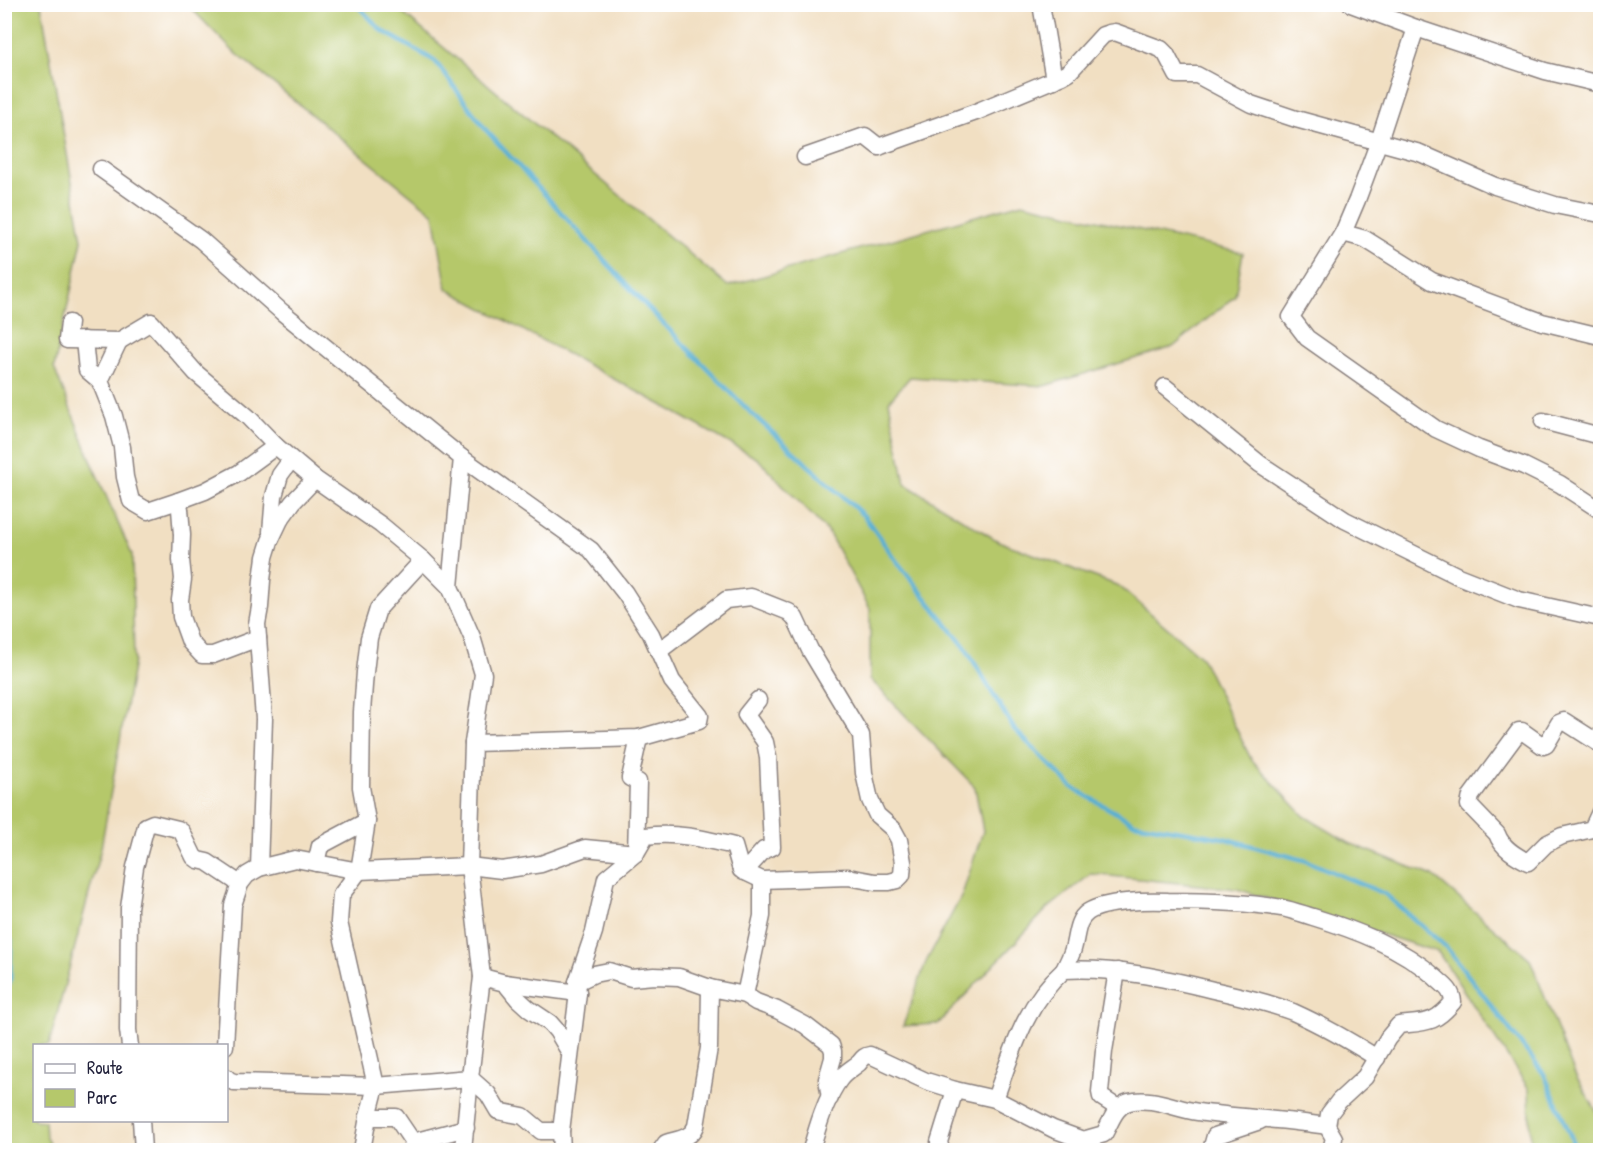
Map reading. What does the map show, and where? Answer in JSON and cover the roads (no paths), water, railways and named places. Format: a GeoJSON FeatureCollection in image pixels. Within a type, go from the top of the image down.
{"type":"FeatureCollection","features":[{"type":"Feature","properties":{"kind":"street"},"geometry":{"type":"LineString","coordinates":[[1041,4],[1054,80]]}},
{"type":"Feature","properties":{"kind":"street"},"geometry":{"type":"LineString","coordinates":[[1351,4],[1545,71],[1600,84]]}},
{"type":"Feature","properties":{"kind":"street"},"geometry":{"type":"LineString","coordinates":[[1416,28],[1379,141],[1343,233],[1291,317],[1307,338],[1436,429],[1524,466],[1560,484],[1600,510]]}},
{"type":"Feature","properties":{"kind":"street"},"geometry":{"type":"LineString","coordinates":[[805,157],[865,136],[879,147],[976,112],[1069,72],[1102,35],[1115,32],[1161,49],[1177,75],[1197,75],[1251,104],[1296,119],[1420,153],[1495,186],[1556,205],[1600,214]]}},
{"type":"Feature","properties":{"kind":"street"},"geometry":{"type":"LineString","coordinates":[[101,169],[201,240],[290,319],[462,458],[591,550],[625,593],[651,634],[672,681],[700,716],[700,720],[639,738],[473,743]]}},
{"type":"Feature","properties":{"kind":"street"},"geometry":{"type":"LineString","coordinates":[[1343,233],[1365,239],[1432,281],[1542,322],[1600,336]]}},
{"type":"Feature","properties":{"kind":"street"},"geometry":{"type":"LineString","coordinates":[[69,322],[67,340],[119,341],[151,322],[196,373],[248,417],[276,447],[315,479],[381,525],[423,560],[450,587],[472,637],[483,674],[473,743],[469,866],[482,977],[463,1150]]}},
{"type":"Feature","properties":{"kind":"street"},"geometry":{"type":"LineString","coordinates":[[84,340],[87,370],[100,381],[114,416],[131,501],[148,511],[205,491],[239,473],[276,447]]}},
{"type":"Feature","properties":{"kind":"street"},"geometry":{"type":"LineString","coordinates":[[100,381],[119,341]]}},
{"type":"Feature","properties":{"kind":"street"},"geometry":{"type":"LineString","coordinates":[[1165,387],[1260,464],[1345,520],[1458,576],[1519,600],[1600,618]]}},
{"type":"Feature","properties":{"kind":"street"},"geometry":{"type":"LineString","coordinates":[[1543,421],[1600,436]]}},
{"type":"Feature","properties":{"kind":"street"},"geometry":{"type":"LineString","coordinates":[[450,587],[462,458]]}},
{"type":"Feature","properties":{"kind":"street"},"geometry":{"type":"LineString","coordinates":[[270,541],[274,496],[280,475],[291,460]]}},
{"type":"Feature","properties":{"kind":"street"},"geometry":{"type":"LineString","coordinates":[[259,868],[264,719],[257,624],[265,557],[280,520],[315,479]]}},
{"type":"Feature","properties":{"kind":"street"},"geometry":{"type":"LineString","coordinates":[[178,501],[183,535],[181,617],[190,642],[202,655],[213,655],[258,638]]}},
{"type":"Feature","properties":{"kind":"street"},"geometry":{"type":"LineString","coordinates":[[362,1150],[376,1086],[339,922],[342,896],[359,871],[367,821],[361,787],[362,723],[369,638],[378,609],[423,560]]}},
{"type":"Feature","properties":{"kind":"street"},"geometry":{"type":"LineString","coordinates":[[562,1150],[561,1131],[577,988],[594,932],[606,878],[636,853],[646,836],[664,834],[695,836],[734,846],[741,870],[762,880],[848,877],[889,882],[897,880],[902,875],[903,862],[899,840],[893,829],[877,815],[870,800],[864,773],[861,735],[810,650],[795,618],[789,612],[751,597],[726,600],[659,651]]}},
{"type":"Feature","properties":{"kind":"street"},"geometry":{"type":"LineString","coordinates":[[744,872],[765,850],[772,847],[769,768],[765,741],[746,715],[758,700]]}},
{"type":"Feature","properties":{"kind":"street"},"geometry":{"type":"LineString","coordinates":[[1600,744],[1564,721],[1559,723],[1546,745],[1543,746],[1519,731],[1471,796],[1469,805],[1497,834],[1499,840],[1516,856],[1528,862],[1546,844],[1562,836],[1592,829],[1600,812]]}},
{"type":"Feature","properties":{"kind":"street"},"geometry":{"type":"LineString","coordinates":[[636,853],[638,782],[630,778],[639,738]]}},
{"type":"Feature","properties":{"kind":"street"},"geometry":{"type":"LineString","coordinates":[[225,1044],[232,905],[240,884],[247,875],[259,868],[295,859],[367,821]]}},
{"type":"Feature","properties":{"kind":"street"},"geometry":{"type":"LineString","coordinates":[[130,1044],[129,908],[135,867],[146,826],[153,823],[178,828],[194,857],[207,862],[240,884]]}},
{"type":"Feature","properties":{"kind":"street"},"geometry":{"type":"LineString","coordinates":[[316,863],[320,846]]}},
{"type":"Feature","properties":{"kind":"street"},"geometry":{"type":"LineString","coordinates":[[295,859],[359,871],[469,866],[502,870],[541,864],[585,848],[636,853]]}},
{"type":"Feature","properties":{"kind":"street"},"geometry":{"type":"LineString","coordinates":[[744,995],[762,916],[762,880]]}},
{"type":"Feature","properties":{"kind":"street"},"geometry":{"type":"LineString","coordinates":[[995,1099],[1018,1034],[1042,994],[1064,970],[1074,948],[1079,923],[1085,913],[1098,907],[1146,900],[1259,905],[1285,909],[1369,936],[1413,960],[1446,986],[1452,996],[1453,1002],[1431,1021],[1399,1025],[1388,1038],[1365,1077],[1339,1101],[1329,1114],[1327,1126],[1334,1138],[1331,1150]]}},
{"type":"Feature","properties":{"kind":"street"},"geometry":{"type":"LineString","coordinates":[[1064,970],[1117,971],[1182,982],[1269,1003],[1339,1034],[1377,1058]]}},
{"type":"Feature","properties":{"kind":"street"},"geometry":{"type":"LineString","coordinates":[[482,977],[505,983],[577,988],[594,974],[609,971],[631,978],[679,977],[710,988],[744,995],[805,1025],[831,1045],[833,1058],[827,1079],[830,1098]]}},
{"type":"Feature","properties":{"kind":"street"},"geometry":{"type":"LineString","coordinates":[[1117,971],[1104,1050],[1100,1092],[1101,1097],[1118,1108]]}},
{"type":"Feature","properties":{"kind":"street"},"geometry":{"type":"LineString","coordinates":[[505,983],[529,1009],[550,1023],[570,1053]]}},
{"type":"Feature","properties":{"kind":"street"},"geometry":{"type":"LineString","coordinates":[[661,1150],[666,1143],[689,1136],[694,1132],[696,1126],[709,1048],[710,988]]}},
{"type":"Feature","properties":{"kind":"street"},"geometry":{"type":"LineString","coordinates":[[811,1150],[830,1098],[841,1078],[865,1056],[870,1055],[926,1081],[995,1099],[1083,1145],[1104,1134],[1118,1108],[1130,1102],[1155,1102],[1195,1112],[1327,1126]]}},
{"type":"Feature","properties":{"kind":"street"},"geometry":{"type":"LineString","coordinates":[[228,1079],[234,1082],[376,1086],[470,1078],[488,1094],[498,1111],[523,1116],[541,1131],[561,1131]]}},
{"type":"Feature","properties":{"kind":"street"},"geometry":{"type":"LineString","coordinates":[[941,1150],[939,1143],[955,1090]]}},
{"type":"Feature","properties":{"kind":"street"},"geometry":{"type":"LineString","coordinates":[[368,1117],[396,1118],[413,1142],[466,1128]]}},
{"type":"Feature","properties":{"kind":"street"},"geometry":{"type":"LineString","coordinates":[[1210,1150],[1215,1136],[1266,1119]]}},
{"type":"Feature","properties":{"kind":"street"},"geometry":{"type":"LineString","coordinates":[[141,1122],[143,1150]]}},
{"type":"Feature","properties":{"kind":"waterway"},"geometry":{"type":"LineString","coordinates":[[356,4],[381,30],[435,61],[486,130],[648,308],[751,413],[864,516],[965,647],[1014,729],[1073,788],[1134,823],[1223,838],[1307,861],[1385,894],[1447,948],[1544,1074],[1572,1139],[1574,1150]]}},
{"type":"Feature","properties":{"kind":"waterway"},"geometry":{"type":"LineString","coordinates":[[4,929],[11,940],[10,979],[4,999]]}}]}
